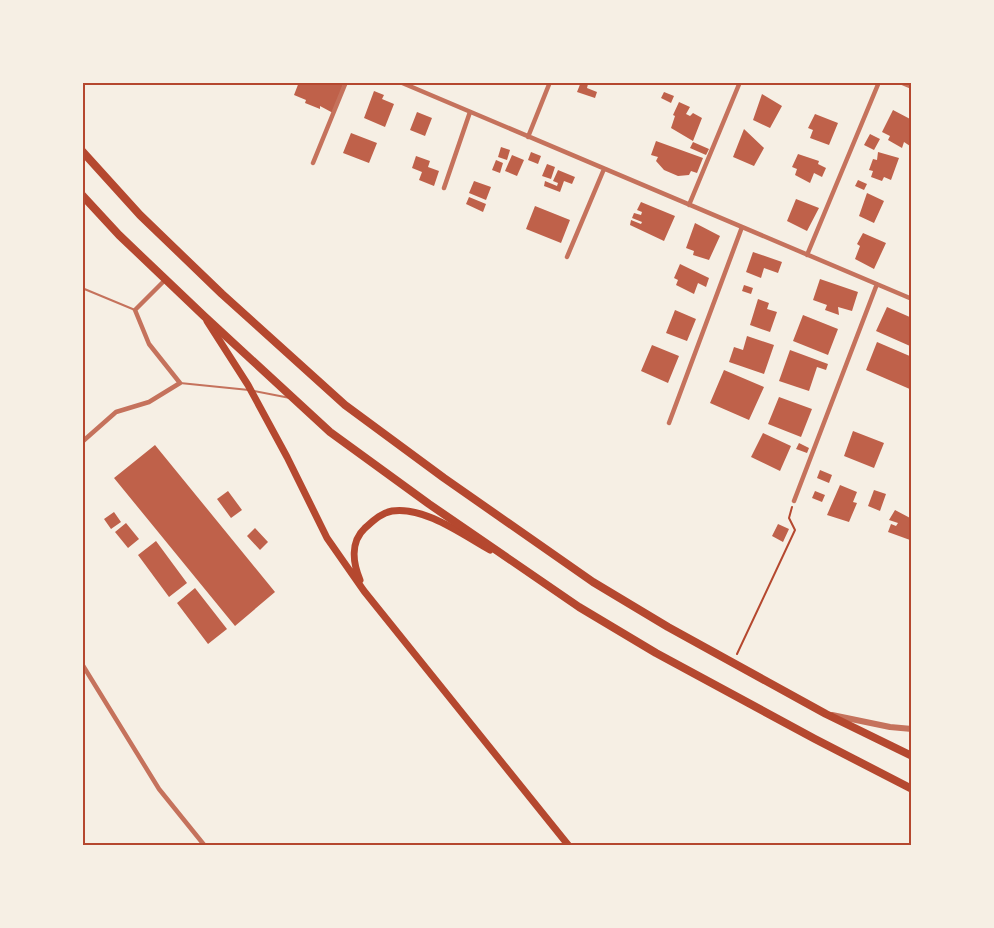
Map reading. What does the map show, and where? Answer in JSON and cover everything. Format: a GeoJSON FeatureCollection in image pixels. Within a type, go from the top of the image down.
{"type":"FeatureCollection","features":[{"type":"Feature","properties":{"kind":"highway"},"geometry":{"type":"LineString","coordinates":[[82,151],[140,215],[222,294],[345,405],[444,478],[592,582],[826,714],[912,756]]}},
{"type":"Feature","properties":{"kind":"highway"},"geometry":{"type":"LineString","coordinates":[[82,195],[119,235],[330,432],[501,555],[579,608],[656,653],[912,789]]}},
{"type":"Feature","properties":{"kind":"main road"},"geometry":{"type":"LineString","coordinates":[[204,316],[251,390],[327,538],[364,591],[569,846]]}},
{"type":"Feature","properties":{"kind":"main road"},"geometry":{"type":"LineString","coordinates":[[364,591],[355,567],[354,549],[360,533],[374,520],[392,511],[423,514],[501,555]]}},
{"type":"Feature","properties":{"kind":"street"},"geometry":{"type":"LineString","coordinates":[[313,163],[346,82]]}},
{"type":"Feature","properties":{"kind":"street"},"geometry":{"type":"LineString","coordinates":[[400,82],[912,299]]}},
{"type":"Feature","properties":{"kind":"street"},"geometry":{"type":"LineString","coordinates":[[528,136],[550,82]]}},
{"type":"Feature","properties":{"kind":"street"},"geometry":{"type":"LineString","coordinates":[[689,205],[740,82]]}},
{"type":"Feature","properties":{"kind":"street"},"geometry":{"type":"LineString","coordinates":[[807,255],[879,82]]}},
{"type":"Feature","properties":{"kind":"street"},"geometry":{"type":"LineString","coordinates":[[900,82],[912,87]]}},
{"type":"Feature","properties":{"kind":"street"},"geometry":{"type":"LineString","coordinates":[[444,188],[470,112]]}},
{"type":"Feature","properties":{"kind":"street"},"geometry":{"type":"LineString","coordinates":[[567,257],[604,169]]}},
{"type":"Feature","properties":{"kind":"street"},"geometry":{"type":"LineString","coordinates":[[669,423],[742,227]]}},
{"type":"Feature","properties":{"kind":"street"},"geometry":{"type":"LineString","coordinates":[[82,442],[116,412],[148,402],[180,383],[149,344],[135,310],[166,279]]}},
{"type":"Feature","properties":{"kind":"street"},"geometry":{"type":"LineString","coordinates":[[794,501],[877,284]]}},
{"type":"Feature","properties":{"kind":"street"},"geometry":{"type":"LineString","coordinates":[[82,664],[159,789],[205,846]]}},
{"type":"Feature","properties":{"kind":"street"},"geometry":{"type":"LineString","coordinates":[[826,714],[890,727],[912,729]]}},
{"type":"Feature","properties":{"kind":"lane"},"geometry":{"type":"LineString","coordinates":[[82,288],[135,310]]}},
{"type":"Feature","properties":{"kind":"lane"},"geometry":{"type":"LineString","coordinates":[[180,383],[251,390],[295,399]]}},
{"type":"Feature","properties":{"kind":"path"},"geometry":{"type":"LineString","coordinates":[[733,662],[795,530],[789,518],[794,501]]}},
{"type":"Feature","properties":{"kind":"building"},"geometry":{"type":"Polygon","coordinates":[[[299,82],[344,82],[333,113],[320,106],[320,109],[305,103],[306,100],[294,95],[299,82]]]}},
{"type":"Feature","properties":{"kind":"building"},"geometry":{"type":"Polygon","coordinates":[[[581,82],[588,84],[587,88],[597,92],[595,98],[577,92],[581,82]]]}},
{"type":"Feature","properties":{"kind":"building"},"geometry":{"type":"Polygon","coordinates":[[[374,91],[384,95],[382,99],[394,104],[385,127],[364,118],[374,91]]]}},
{"type":"Feature","properties":{"kind":"building"},"geometry":{"type":"Polygon","coordinates":[[[664,92],[674,96],[671,103],[661,98],[664,92]]]}},
{"type":"Feature","properties":{"kind":"building"},"geometry":{"type":"Polygon","coordinates":[[[762,94],[782,106],[770,128],[753,120],[762,94]]]}},
{"type":"Feature","properties":{"kind":"building"},"geometry":{"type":"Polygon","coordinates":[[[679,102],[690,107],[686,114],[690,116],[693,113],[702,118],[693,141],[671,128],[675,116],[673,115],[679,102]]]}},
{"type":"Feature","properties":{"kind":"building"},"geometry":{"type":"Polygon","coordinates":[[[893,110],[912,120],[910,146],[904,142],[902,148],[888,140],[890,136],[882,132],[893,110]]]}},
{"type":"Feature","properties":{"kind":"building"},"geometry":{"type":"Polygon","coordinates":[[[417,112],[432,118],[425,136],[410,130],[417,112]]]}},
{"type":"Feature","properties":{"kind":"building"},"geometry":{"type":"Polygon","coordinates":[[[815,114],[838,123],[829,145],[810,138],[813,130],[808,128],[815,114]]]}},
{"type":"Feature","properties":{"kind":"building"},"geometry":{"type":"Polygon","coordinates":[[[744,129],[764,148],[754,166],[733,157],[744,129]]]}},
{"type":"Feature","properties":{"kind":"building"},"geometry":{"type":"Polygon","coordinates":[[[351,133],[377,143],[369,163],[343,153],[351,133]]]}},
{"type":"Feature","properties":{"kind":"building"},"geometry":{"type":"Polygon","coordinates":[[[870,134],[880,139],[874,150],[864,145],[870,134]]]}},
{"type":"Feature","properties":{"kind":"building"},"geometry":{"type":"Polygon","coordinates":[[[656,141],[703,158],[697,173],[691,171],[689,175],[678,176],[664,170],[656,161],[658,157],[651,155],[656,141]]]}},
{"type":"Feature","properties":{"kind":"building"},"geometry":{"type":"Polygon","coordinates":[[[693,142],[709,149],[706,155],[690,148],[693,142]]]}},
{"type":"Feature","properties":{"kind":"building"},"geometry":{"type":"Polygon","coordinates":[[[501,147],[510,150],[507,160],[498,157],[501,147]]]}},
{"type":"Feature","properties":{"kind":"building"},"geometry":{"type":"Polygon","coordinates":[[[531,152],[541,156],[538,164],[528,160],[531,152]]]}},
{"type":"Feature","properties":{"kind":"building"},"geometry":{"type":"Polygon","coordinates":[[[878,152],[899,158],[891,180],[884,177],[882,181],[871,177],[873,171],[869,170],[873,159],[877,160],[878,152]]]}},
{"type":"Feature","properties":{"kind":"building"},"geometry":{"type":"Polygon","coordinates":[[[798,154],[819,161],[818,164],[826,168],[822,177],[814,173],[810,183],[795,175],[797,169],[792,167],[798,154]]]}},
{"type":"Feature","properties":{"kind":"building"},"geometry":{"type":"Polygon","coordinates":[[[512,155],[524,160],[517,176],[505,171],[512,155]]]}},
{"type":"Feature","properties":{"kind":"building"},"geometry":{"type":"Polygon","coordinates":[[[416,156],[430,161],[428,167],[439,171],[434,186],[419,180],[422,172],[412,168],[416,156]]]}},
{"type":"Feature","properties":{"kind":"building"},"geometry":{"type":"Polygon","coordinates":[[[496,160],[503,163],[500,173],[492,170],[496,160]]]}},
{"type":"Feature","properties":{"kind":"building"},"geometry":{"type":"Polygon","coordinates":[[[547,164],[555,167],[551,179],[542,176],[547,164]]]}},
{"type":"Feature","properties":{"kind":"building"},"geometry":{"type":"Polygon","coordinates":[[[558,170],[575,177],[572,184],[564,181],[560,192],[544,186],[545,181],[557,186],[558,183],[553,181],[558,170]]]}},
{"type":"Feature","properties":{"kind":"building"},"geometry":{"type":"Polygon","coordinates":[[[858,180],[867,184],[864,190],[855,186],[858,180]]]}},
{"type":"Feature","properties":{"kind":"building"},"geometry":{"type":"Polygon","coordinates":[[[474,181],[491,187],[486,200],[469,193],[474,181]]]}},
{"type":"Feature","properties":{"kind":"building"},"geometry":{"type":"Polygon","coordinates":[[[867,193],[884,201],[874,223],[859,216],[867,193]]]}},
{"type":"Feature","properties":{"kind":"building"},"geometry":{"type":"Polygon","coordinates":[[[469,197],[486,204],[483,212],[466,204],[469,197]]]}},
{"type":"Feature","properties":{"kind":"building"},"geometry":{"type":"Polygon","coordinates":[[[796,199],[819,208],[807,231],[787,221],[796,199]]]}},
{"type":"Feature","properties":{"kind":"building"},"geometry":{"type":"Polygon","coordinates":[[[641,202],[675,216],[664,241],[630,225],[631,220],[641,224],[642,222],[632,218],[634,213],[641,215],[642,212],[637,210],[641,202]]]}},
{"type":"Feature","properties":{"kind":"building"},"geometry":{"type":"Polygon","coordinates":[[[535,206],[570,220],[561,243],[526,229],[535,206]]]}},
{"type":"Feature","properties":{"kind":"building"},"geometry":{"type":"Polygon","coordinates":[[[695,223],[720,236],[709,260],[693,255],[694,251],[686,248],[695,223]]]}},
{"type":"Feature","properties":{"kind":"building"},"geometry":{"type":"Polygon","coordinates":[[[863,233],[886,243],[874,269],[855,259],[860,246],[857,244],[863,233]]]}},
{"type":"Feature","properties":{"kind":"building"},"geometry":{"type":"Polygon","coordinates":[[[753,252],[782,262],[778,273],[764,268],[761,278],[746,272],[753,252]]]}},
{"type":"Feature","properties":{"kind":"building"},"geometry":{"type":"Polygon","coordinates":[[[680,264],[709,278],[706,287],[698,283],[694,294],[676,285],[678,280],[674,278],[680,264]]]}},
{"type":"Feature","properties":{"kind":"building"},"geometry":{"type":"Polygon","coordinates":[[[820,279],[858,292],[852,311],[838,307],[839,315],[825,310],[827,305],[813,300],[820,279]]]}},
{"type":"Feature","properties":{"kind":"building"},"geometry":{"type":"Polygon","coordinates":[[[744,285],[753,288],[751,294],[742,291],[744,285]]]}},
{"type":"Feature","properties":{"kind":"building"},"geometry":{"type":"Polygon","coordinates":[[[758,299],[769,303],[767,309],[777,312],[770,332],[750,325],[758,299]]]}},
{"type":"Feature","properties":{"kind":"building"},"geometry":{"type":"Polygon","coordinates":[[[887,307],[912,318],[910,346],[876,331],[887,307]]]}},
{"type":"Feature","properties":{"kind":"building"},"geometry":{"type":"Polygon","coordinates":[[[675,310],[696,319],[687,341],[666,333],[675,310]]]}},
{"type":"Feature","properties":{"kind":"building"},"geometry":{"type":"Polygon","coordinates":[[[803,315],[838,329],[828,355],[793,341],[803,315]]]}},
{"type":"Feature","properties":{"kind":"building"},"geometry":{"type":"Polygon","coordinates":[[[747,336],[774,345],[764,374],[729,362],[734,347],[743,350],[747,336]]]}},
{"type":"Feature","properties":{"kind":"building"},"geometry":{"type":"Polygon","coordinates":[[[877,342],[912,357],[912,390],[866,370],[877,342]]]}},
{"type":"Feature","properties":{"kind":"building"},"geometry":{"type":"Polygon","coordinates":[[[652,345],[679,356],[668,383],[641,371],[652,345]]]}},
{"type":"Feature","properties":{"kind":"building"},"geometry":{"type":"Polygon","coordinates":[[[790,350],[828,364],[826,370],[817,367],[809,391],[779,381],[790,350]]]}},
{"type":"Feature","properties":{"kind":"building"},"geometry":{"type":"Polygon","coordinates":[[[724,370],[764,387],[749,420],[710,403],[724,370]]]}},
{"type":"Feature","properties":{"kind":"building"},"geometry":{"type":"Polygon","coordinates":[[[779,397],[812,409],[801,437],[768,424],[779,397]]]}},
{"type":"Feature","properties":{"kind":"building"},"geometry":{"type":"Polygon","coordinates":[[[853,431],[884,443],[874,468],[844,456],[853,431]]]}},
{"type":"Feature","properties":{"kind":"building"},"geometry":{"type":"Polygon","coordinates":[[[763,433],[791,446],[780,471],[751,457],[763,433]]]}},
{"type":"Feature","properties":{"kind":"building"},"geometry":{"type":"Polygon","coordinates":[[[799,443],[809,448],[807,453],[796,449],[799,443]]]}},
{"type":"Feature","properties":{"kind":"building"},"geometry":{"type":"Polygon","coordinates":[[[155,445],[275,592],[235,626],[114,478],[155,445]]]}},
{"type":"Feature","properties":{"kind":"building"},"geometry":{"type":"Polygon","coordinates":[[[820,470],[832,475],[829,483],[817,478],[820,470]]]}},
{"type":"Feature","properties":{"kind":"building"},"geometry":{"type":"Polygon","coordinates":[[[840,485],[857,492],[853,502],[857,503],[849,522],[827,515],[840,485]]]}},
{"type":"Feature","properties":{"kind":"building"},"geometry":{"type":"Polygon","coordinates":[[[874,490],[886,494],[880,511],[868,506],[874,490]]]}},
{"type":"Feature","properties":{"kind":"building"},"geometry":{"type":"Polygon","coordinates":[[[228,491],[242,510],[231,518],[217,499],[228,491]]]}},
{"type":"Feature","properties":{"kind":"building"},"geometry":{"type":"Polygon","coordinates":[[[815,491],[825,495],[822,502],[812,498],[815,491]]]}},
{"type":"Feature","properties":{"kind":"building"},"geometry":{"type":"Polygon","coordinates":[[[895,510],[912,519],[910,540],[888,532],[891,524],[896,526],[898,523],[889,520],[895,510]]]}},
{"type":"Feature","properties":{"kind":"building"},"geometry":{"type":"Polygon","coordinates":[[[114,512],[121,522],[111,529],[104,519],[114,512]]]}},
{"type":"Feature","properties":{"kind":"building"},"geometry":{"type":"Polygon","coordinates":[[[126,523],[139,539],[128,548],[115,532],[126,523]]]}},
{"type":"Feature","properties":{"kind":"building"},"geometry":{"type":"Polygon","coordinates":[[[778,524],[789,529],[783,542],[772,536],[778,524]]]}},
{"type":"Feature","properties":{"kind":"building"},"geometry":{"type":"Polygon","coordinates":[[[255,528],[268,542],[260,550],[247,536],[255,528]]]}},
{"type":"Feature","properties":{"kind":"building"},"geometry":{"type":"Polygon","coordinates":[[[156,541],[187,583],[169,597],[138,555],[156,541]]]}},
{"type":"Feature","properties":{"kind":"building"},"geometry":{"type":"Polygon","coordinates":[[[195,588],[227,629],[208,644],[177,603],[195,588]]]}}]}
